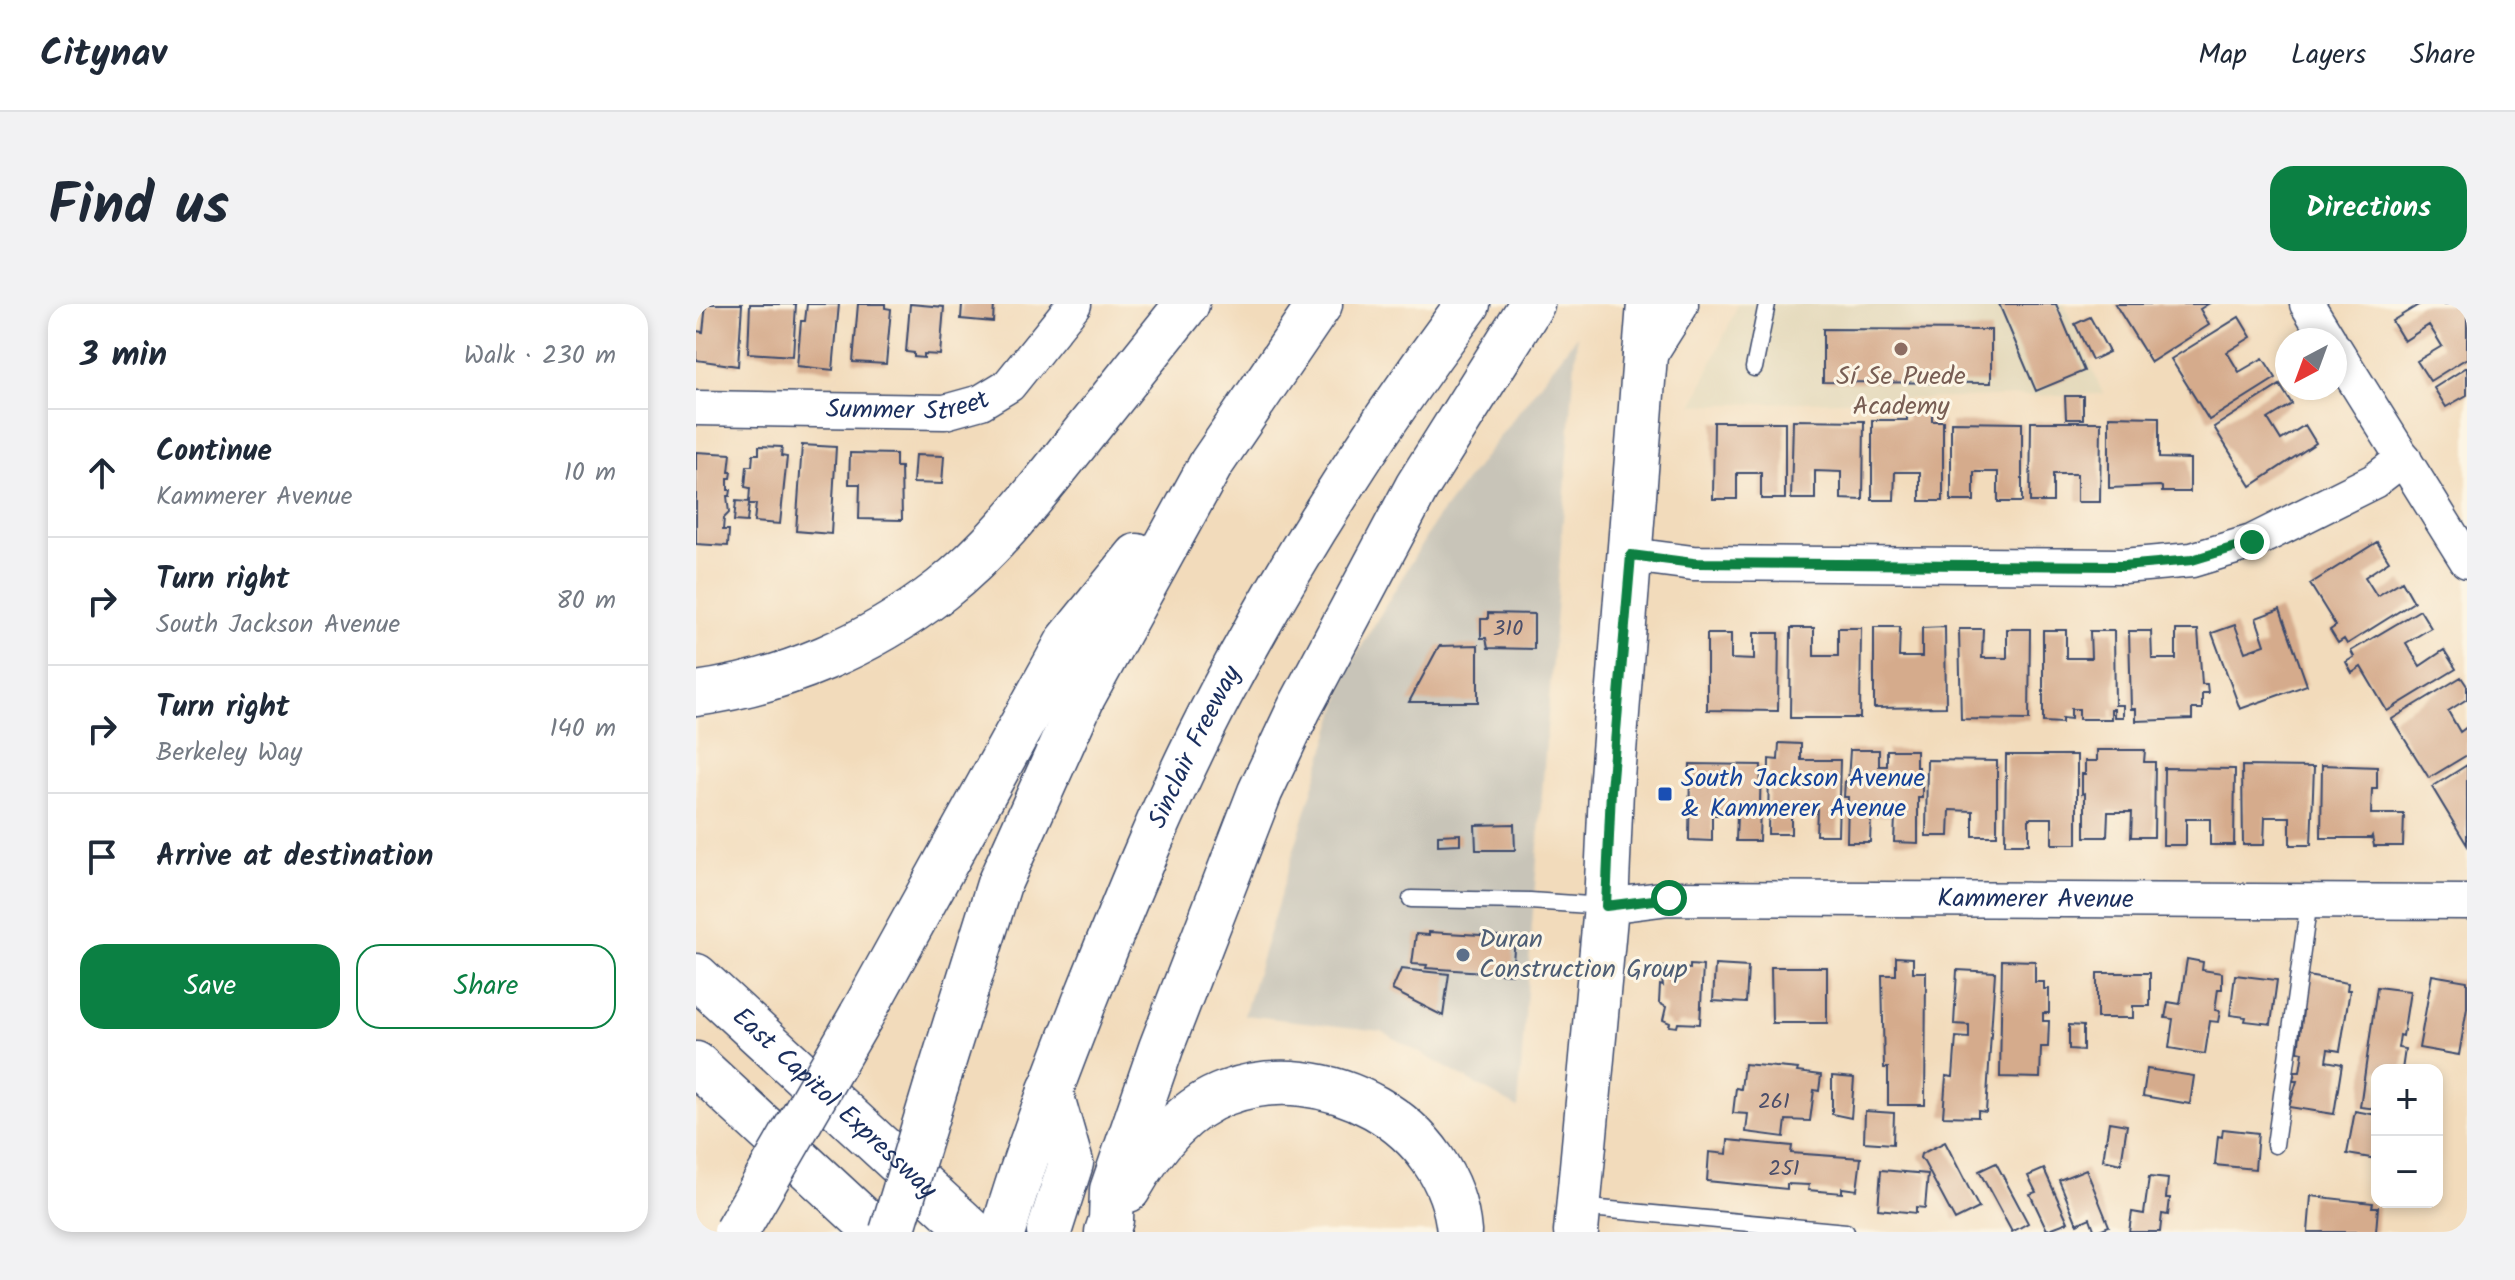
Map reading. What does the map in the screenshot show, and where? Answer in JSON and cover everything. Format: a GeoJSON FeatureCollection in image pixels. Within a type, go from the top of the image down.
{"type":"FeatureCollection","features":[{"type":"Feature","properties":{"kind":"main road"},"geometry":{"type":"LineString","coordinates":[[696,694],[755,683],[835,653],[873,634],[940,590],[1003,531],[1187,304]]}},
{"type":"Feature","properties":{"kind":"main road"},"geometry":{"type":"LineString","coordinates":[[736,1232],[861,1016],[1068,641],[1211,464],[1320,304]]}},
{"type":"Feature","properties":{"kind":"main road","name":"Sinclair Freeway"},"geometry":{"type":"LineString","coordinates":[[1003,1232],[1050,1090],[1127,893],[1220,694],[1340,488],[1410,381],[1468,304]]}},
{"type":"Feature","properties":{"kind":"main road"},"geometry":{"type":"LineString","coordinates":[[1109,1226],[1112,1190],[1161,1048],[1260,792],[1299,709],[1417,487],[1532,304]]}},
{"type":"Feature","properties":{"kind":"main road"},"geometry":{"type":"LineString","coordinates":[[1577,1220],[1606,906],[1608,835],[1649,304]]}},
{"type":"Feature","properties":{"kind":"main road"},"geometry":{"type":"LineString","coordinates":[[1645,353],[1676,304]]}},
{"type":"Feature","properties":{"kind":"main road"},"geometry":{"type":"LineString","coordinates":[[892,1232],[999,884],[1083,697],[1211,464]]}},
{"type":"Feature","properties":{"kind":"main road","name":"East Capitol Expressway"},"geometry":{"type":"LineString","coordinates":[[696,976],[973,1232]]}},
{"type":"Feature","properties":{"kind":"main road"},"geometry":{"type":"LineString","coordinates":[[696,1064],[877,1232]]}},
{"type":"Feature","properties":{"kind":"main road"},"geometry":{"type":"LineString","coordinates":[[1109,1226],[1153,1152],[1172,1130],[1197,1109],[1223,1094],[1250,1085],[1282,1081],[1317,1084],[1349,1094],[1405,1129],[1428,1154],[1446,1184],[1459,1232]]}},
{"type":"Feature","properties":{"kind":"main road"},"geometry":{"type":"LineString","coordinates":[[1050,1090],[1071,1163],[1054,1215]]}},
{"type":"Feature","properties":{"kind":"street","name":"Summer Street"},"geometry":{"type":"LineString","coordinates":[[696,408],[945,412],[957,409],[981,402],[1009,385],[1074,304]]}},
{"type":"Feature","properties":{"kind":"street"},"geometry":{"type":"LineString","coordinates":[[2307,304],[2322,328]]}},
{"type":"Feature","properties":{"kind":"street"},"geometry":{"type":"LineString","coordinates":[[2347,368],[2467,561]]}},
{"type":"Feature","properties":{"kind":"street"},"geometry":{"type":"LineString","coordinates":[[1631,555],[1693,563],[2123,566],[2192,560],[2252,542],[2374,481],[2404,458]]}},
{"type":"Feature","properties":{"kind":"street","name":"Kammerer Avenue"},"geometry":{"type":"LineString","coordinates":[[1606,906],[1669,898],[2467,902]]}},
{"type":"Feature","properties":{"kind":"lane"},"geometry":{"type":"LineString","coordinates":[[1754,368],[1767,304]]}},
{"type":"Feature","properties":{"kind":"lane"},"geometry":{"type":"LineString","coordinates":[[1411,899],[1606,906]]}},
{"type":"Feature","properties":{"kind":"lane"},"geometry":{"type":"LineString","coordinates":[[2275,1145],[2309,901]]}},
{"type":"Feature","properties":{"kind":"lane"},"geometry":{"type":"LineString","coordinates":[[1577,1220],[1846,1232]]}},
{"type":"Feature","properties":{"kind":"shaded area","name":"Sí Se Puede Academy"},"geometry":{"type":"Polygon","coordinates":[[[1738,304],[2064,304],[2103,394],[1693,405],[1738,304]]]}},
{"type":"Feature","properties":{"kind":"shaded area"},"geometry":{"type":"Polygon","coordinates":[[[1577,335],[1518,1108],[1381,1031],[1244,1015],[1350,666],[1436,520],[1577,335]]]}},
{"type":"Feature","properties":{"kind":"building"},"geometry":{"type":"Polygon","coordinates":[[[706,304],[742,304],[738,366],[696,360],[696,331],[703,332],[706,304]]]}},
{"type":"Feature","properties":{"kind":"building"},"geometry":{"type":"Polygon","coordinates":[[[750,304],[796,304],[793,356],[748,353],[750,304]]]}},
{"type":"Feature","properties":{"kind":"building"},"geometry":{"type":"Polygon","coordinates":[[[807,304],[839,304],[833,370],[797,366],[801,321],[805,321],[807,304]]]}},
{"type":"Feature","properties":{"kind":"building"},"geometry":{"type":"Polygon","coordinates":[[[858,304],[885,304],[885,308],[891,309],[886,364],[853,362],[858,304]]]}},
{"type":"Feature","properties":{"kind":"building"},"geometry":{"type":"Polygon","coordinates":[[[910,304],[944,307],[940,355],[924,354],[924,358],[906,352],[910,304]]]}},
{"type":"Feature","properties":{"kind":"building"},"geometry":{"type":"Polygon","coordinates":[[[962,304],[994,304],[993,322],[961,319],[962,304]]]}},
{"type":"Feature","properties":{"kind":"building"},"geometry":{"type":"Polygon","coordinates":[[[1999,304],[2056,304],[2084,371],[2036,391],[1999,304]]]}},
{"type":"Feature","properties":{"kind":"building"},"geometry":{"type":"Polygon","coordinates":[[[2115,304],[2208,304],[2200,309],[2209,325],[2151,362],[2115,304]]]}},
{"type":"Feature","properties":{"kind":"building"},"geometry":{"type":"Polygon","coordinates":[[[2420,304],[2467,304],[2467,358],[2430,381],[2417,361],[2442,346],[2429,325],[2404,341],[2392,321],[2420,304]]]}},
{"type":"Feature","properties":{"kind":"building"},"geometry":{"type":"Polygon","coordinates":[[[2090,317],[2109,352],[2092,360],[2075,324],[2090,317]]]}},
{"type":"Feature","properties":{"kind":"building"},"geometry":{"type":"Polygon","coordinates":[[[2239,317],[2251,337],[2227,352],[2239,372],[2263,358],[2275,379],[2209,420],[2171,359],[2239,317]]]}},
{"type":"Feature","properties":{"kind":"building"},"geometry":{"type":"Polygon","coordinates":[[[1823,329],[1991,330],[1991,383],[1823,382],[1823,329]]]}},
{"type":"Feature","properties":{"kind":"building"},"geometry":{"type":"Polygon","coordinates":[[[2467,367],[2467,395],[2446,407],[2434,388],[2467,367]]]}},
{"type":"Feature","properties":{"kind":"building"},"geometry":{"type":"Polygon","coordinates":[[[2275,388],[2275,400],[2289,400],[2292,404],[2268,419],[2281,440],[2305,425],[2316,443],[2251,486],[2214,427],[2275,388]]]}},
{"type":"Feature","properties":{"kind":"building"},"geometry":{"type":"Polygon","coordinates":[[[2065,396],[2083,396],[2083,419],[2066,419],[2065,396]]]}},
{"type":"Feature","properties":{"kind":"building"},"geometry":{"type":"Polygon","coordinates":[[[1907,407],[1932,407],[1932,421],[1943,421],[1943,501],[1920,501],[1920,472],[1895,472],[1894,500],[1872,500],[1872,420],[1907,420],[1907,407]]]}},
{"type":"Feature","properties":{"kind":"building"},"geometry":{"type":"Polygon","coordinates":[[[2109,416],[2159,417],[2159,458],[2190,459],[2190,492],[2162,492],[2160,486],[2109,488],[2109,416]]]}},
{"type":"Feature","properties":{"kind":"building"},"geometry":{"type":"Polygon","coordinates":[[[1793,420],[1864,421],[1863,500],[1841,499],[1841,472],[1815,471],[1815,499],[1791,499],[1793,420]]]}},
{"type":"Feature","properties":{"kind":"building"},"geometry":{"type":"Polygon","coordinates":[[[1714,422],[1785,422],[1785,499],[1761,499],[1761,473],[1737,473],[1737,499],[1713,499],[1714,422]]]}},
{"type":"Feature","properties":{"kind":"building"},"geometry":{"type":"Polygon","coordinates":[[[1951,422],[2022,423],[2022,502],[1998,502],[1998,472],[1974,472],[1974,501],[1951,501],[1951,422]]]}},
{"type":"Feature","properties":{"kind":"building"},"geometry":{"type":"Polygon","coordinates":[[[2031,422],[2101,422],[2100,502],[2077,502],[2077,474],[2053,474],[2053,502],[2030,502],[2031,422]]]}},
{"type":"Feature","properties":{"kind":"building"},"geometry":{"type":"Polygon","coordinates":[[[802,445],[836,447],[831,534],[796,531],[802,445]]]}},
{"type":"Feature","properties":{"kind":"building"},"geometry":{"type":"Polygon","coordinates":[[[759,446],[782,447],[781,456],[787,457],[780,524],[754,522],[756,504],[749,504],[747,522],[734,521],[736,501],[749,502],[750,488],[745,487],[747,466],[752,466],[753,454],[759,454],[759,446]]]}},
{"type":"Feature","properties":{"kind":"building"},"geometry":{"type":"Polygon","coordinates":[[[696,452],[731,454],[729,472],[732,472],[731,478],[728,478],[728,490],[731,490],[730,496],[727,496],[729,513],[724,518],[723,530],[729,530],[728,546],[696,544],[696,452]]]}},
{"type":"Feature","properties":{"kind":"building"},"geometry":{"type":"Polygon","coordinates":[[[850,453],[896,454],[896,467],[901,467],[902,520],[859,519],[860,484],[849,484],[850,453]]]}},
{"type":"Feature","properties":{"kind":"building"},"geometry":{"type":"Polygon","coordinates":[[[915,455],[944,456],[942,484],[913,483],[915,455]]]}},
{"type":"Feature","properties":{"kind":"building"},"geometry":{"type":"Polygon","coordinates":[[[2377,542],[2389,561],[2365,577],[2377,596],[2402,581],[2414,602],[2347,644],[2344,639],[2338,643],[2330,630],[2336,626],[2310,584],[2377,542]]]}},
{"type":"Feature","properties":{"kind":"building"},"geometry":{"type":"Polygon","coordinates":[[[2280,609],[2307,685],[2240,709],[2212,633],[2235,625],[2245,652],[2265,645],[2256,618],[2280,609]]]}},
{"type":"Feature","properties":{"kind":"building"},"geometry":{"type":"Polygon","coordinates":[[[2420,610],[2431,628],[2406,643],[2420,666],[2444,650],[2456,669],[2387,711],[2361,667],[2352,673],[2346,662],[2354,657],[2351,651],[2420,610]]]}},
{"type":"Feature","properties":{"kind":"building"},"geometry":{"type":"Polygon","coordinates":[[[1488,613],[1534,614],[1534,649],[1488,648],[1486,638],[1481,638],[1481,619],[1488,619],[1488,613]]]}},
{"type":"Feature","properties":{"kind":"building"},"geometry":{"type":"Polygon","coordinates":[[[1874,627],[1900,627],[1899,657],[1922,657],[1922,628],[1945,627],[1946,707],[1874,708],[1874,627]]]}},
{"type":"Feature","properties":{"kind":"building"},"geometry":{"type":"Polygon","coordinates":[[[1791,628],[1814,628],[1814,656],[1838,656],[1838,628],[1861,628],[1860,718],[1790,718],[1791,628]]]}},
{"type":"Feature","properties":{"kind":"building"},"geometry":{"type":"Polygon","coordinates":[[[1959,629],[1983,629],[1982,658],[2007,658],[2007,629],[2030,629],[2029,720],[1961,719],[1959,629]]]}},
{"type":"Feature","properties":{"kind":"building"},"geometry":{"type":"Polygon","coordinates":[[[2043,630],[2066,630],[2066,658],[2091,658],[2090,631],[2114,631],[2115,705],[2123,705],[2123,717],[2114,717],[2114,709],[2111,709],[2111,719],[2079,719],[2079,709],[2071,709],[2071,719],[2062,718],[2062,723],[2043,722],[2043,630]]]}},
{"type":"Feature","properties":{"kind":"building"},"geometry":{"type":"Polygon","coordinates":[[[2176,630],[2198,630],[2202,684],[2207,684],[2208,693],[2202,693],[2202,709],[2192,709],[2192,719],[2136,721],[2136,709],[2131,709],[2129,631],[2151,631],[2152,659],[2176,659],[2176,630]]]}},
{"type":"Feature","properties":{"kind":"building"},"geometry":{"type":"Polygon","coordinates":[[[1754,633],[1779,633],[1778,711],[1707,710],[1707,634],[1731,634],[1731,659],[1754,660],[1754,633]]]}},
{"type":"Feature","properties":{"kind":"building"},"geometry":{"type":"Polygon","coordinates":[[[1478,645],[1478,702],[1409,702],[1439,646],[1478,645]]]}},
{"type":"Feature","properties":{"kind":"building"},"geometry":{"type":"Polygon","coordinates":[[[2461,677],[2467,686],[2467,699],[2448,711],[2460,732],[2467,727],[2467,755],[2429,778],[2392,719],[2461,677]]]}},
{"type":"Feature","properties":{"kind":"building"},"geometry":{"type":"Polygon","coordinates":[[[1779,743],[1801,744],[1801,760],[1840,760],[1838,835],[1816,835],[1817,809],[1791,808],[1791,834],[1768,834],[1769,759],[1778,760],[1779,743]]]}},
{"type":"Feature","properties":{"kind":"building"},"geometry":{"type":"Polygon","coordinates":[[[1850,750],[1879,750],[1879,766],[1887,766],[1887,750],[1916,750],[1916,767],[1919,767],[1919,780],[1922,780],[1922,798],[1918,798],[1918,843],[1894,842],[1895,816],[1871,816],[1870,842],[1847,842],[1848,797],[1844,797],[1850,750]]]}},
{"type":"Feature","properties":{"kind":"building"},"geometry":{"type":"Polygon","coordinates":[[[2097,750],[2145,750],[2144,762],[2155,762],[2154,837],[2131,837],[2132,812],[2108,812],[2107,837],[2085,837],[2082,774],[2085,774],[2085,761],[2097,761],[2097,750]]]}},
{"type":"Feature","properties":{"kind":"building"},"geometry":{"type":"Polygon","coordinates":[[[2006,755],[2077,755],[2077,844],[2052,844],[2052,818],[2029,818],[2029,844],[2005,844],[2006,755]]]}},
{"type":"Feature","properties":{"kind":"building"},"geometry":{"type":"Polygon","coordinates":[[[1927,760],[1997,761],[1997,836],[1973,836],[1973,811],[1950,810],[1949,836],[1926,836],[1927,760]]]}},
{"type":"Feature","properties":{"kind":"building"},"geometry":{"type":"Polygon","coordinates":[[[1690,764],[1761,765],[1759,841],[1736,841],[1737,815],[1712,815],[1712,841],[1689,840],[1690,764]]]}},
{"type":"Feature","properties":{"kind":"building"},"geometry":{"type":"Polygon","coordinates":[[[2322,765],[2377,767],[2377,789],[2372,789],[2371,814],[2404,814],[2403,846],[2374,846],[2372,836],[2321,838],[2322,765]]]}},
{"type":"Feature","properties":{"kind":"building"},"geometry":{"type":"Polygon","coordinates":[[[2467,765],[2467,845],[2432,787],[2467,765]]]}},
{"type":"Feature","properties":{"kind":"building"},"geometry":{"type":"Polygon","coordinates":[[[2242,766],[2314,767],[2311,845],[2290,845],[2290,817],[2265,817],[2264,845],[2243,845],[2242,766]]]}},
{"type":"Feature","properties":{"kind":"building"},"geometry":{"type":"Polygon","coordinates":[[[2164,768],[2235,769],[2234,845],[2210,845],[2210,819],[2186,819],[2186,845],[2163,845],[2164,768]]]}},
{"type":"Feature","properties":{"kind":"building"},"geometry":{"type":"Polygon","coordinates":[[[1514,824],[1515,850],[1476,850],[1475,825],[1514,824]]]}},
{"type":"Feature","properties":{"kind":"building"},"geometry":{"type":"Polygon","coordinates":[[[1460,834],[1460,844],[1438,845],[1438,835],[1460,834]]]}},
{"type":"Feature","properties":{"kind":"building","name":"Duran Construction Group"},"geometry":{"type":"Polygon","coordinates":[[[1429,932],[1515,937],[1512,974],[1426,968],[1427,965],[1412,964],[1416,934],[1429,935],[1429,932]]]}},
{"type":"Feature","properties":{"kind":"building"},"geometry":{"type":"Polygon","coordinates":[[[1896,957],[1913,958],[1913,972],[1926,972],[1925,1105],[1888,1105],[1882,975],[1896,975],[1896,957]]]}},
{"type":"Feature","properties":{"kind":"building"},"geometry":{"type":"Polygon","coordinates":[[[2187,959],[2203,962],[2202,970],[2222,973],[2222,989],[2218,989],[2215,1010],[2220,1011],[2218,1022],[2210,1021],[2205,1054],[2169,1048],[2173,1019],[2165,1018],[2168,1002],[2180,1004],[2187,959]]]}},
{"type":"Feature","properties":{"kind":"building"},"geometry":{"type":"Polygon","coordinates":[[[2002,960],[2035,961],[2035,982],[2044,982],[2044,989],[2049,989],[2049,1013],[2043,1013],[2043,1021],[2049,1021],[2048,1047],[2041,1047],[2040,1078],[2000,1077],[2002,960]]]}},
{"type":"Feature","properties":{"kind":"building"},"geometry":{"type":"Polygon","coordinates":[[[1690,965],[1703,966],[1700,1024],[1678,1023],[1677,1027],[1669,1026],[1670,1023],[1663,1020],[1666,1007],[1659,1003],[1660,985],[1663,986],[1661,973],[1664,973],[1664,967],[1690,969],[1690,965]]]}},
{"type":"Feature","properties":{"kind":"building"},"geometry":{"type":"Polygon","coordinates":[[[1715,965],[1748,967],[1746,1003],[1713,1001],[1715,965]]]}},
{"type":"Feature","properties":{"kind":"building"},"geometry":{"type":"Polygon","coordinates":[[[1771,967],[1827,967],[1827,1023],[1772,1023],[1771,967]]]}},
{"type":"Feature","properties":{"kind":"building"},"geometry":{"type":"Polygon","coordinates":[[[1401,969],[1449,974],[1443,1016],[1392,990],[1401,969]]]}},
{"type":"Feature","properties":{"kind":"building"},"geometry":{"type":"Polygon","coordinates":[[[1957,970],[1995,972],[1986,1112],[1978,1111],[1978,1117],[1943,1116],[1946,1076],[1953,1077],[1956,1037],[1969,1038],[1969,1025],[1954,1024],[1957,970]]]}},
{"type":"Feature","properties":{"kind":"building"},"geometry":{"type":"Polygon","coordinates":[[[2097,973],[2150,973],[2150,1006],[2133,1006],[2133,1018],[2097,1018],[2097,973]]]}},
{"type":"Feature","properties":{"kind":"building"},"geometry":{"type":"Polygon","coordinates":[[[2235,975],[2277,980],[2271,1024],[2245,1021],[2246,1017],[2230,1015],[2235,975]]]}},
{"type":"Feature","properties":{"kind":"building"},"geometry":{"type":"Polygon","coordinates":[[[2432,975],[2467,981],[2467,1008],[2459,1055],[2419,1048],[2432,975]]]}},
{"type":"Feature","properties":{"kind":"building"},"geometry":{"type":"Polygon","coordinates":[[[2307,976],[2348,983],[2347,990],[2350,990],[2340,1051],[2328,1049],[2326,1061],[2342,1064],[2334,1114],[2289,1107],[2297,1081],[2293,1081],[2295,1072],[2300,1072],[2303,1052],[2298,1051],[2303,1011],[2297,1010],[2307,976]]]}},
{"type":"Feature","properties":{"kind":"building"},"geometry":{"type":"Polygon","coordinates":[[[2377,987],[2410,991],[2403,1036],[2400,1035],[2398,1048],[2405,1049],[2403,1064],[2371,1064],[2371,1108],[2360,1107],[2377,987]]]}},
{"type":"Feature","properties":{"kind":"building"},"geometry":{"type":"Polygon","coordinates":[[[2069,1025],[2083,1026],[2083,1050],[2069,1049],[2069,1025]]]}},
{"type":"Feature","properties":{"kind":"building"},"geometry":{"type":"Polygon","coordinates":[[[1744,1064],[1798,1069],[1797,1072],[1821,1075],[1819,1091],[1814,1090],[1810,1121],[1786,1120],[1784,1137],[1746,1132],[1748,1114],[1733,1113],[1736,1088],[1741,1089],[1744,1064]]]}},
{"type":"Feature","properties":{"kind":"building"},"geometry":{"type":"Polygon","coordinates":[[[2147,1069],[2194,1076],[2190,1104],[2143,1096],[2147,1069]]]}},
{"type":"Feature","properties":{"kind":"building"},"geometry":{"type":"Polygon","coordinates":[[[1832,1076],[1854,1078],[1851,1118],[1832,1114],[1832,1076]]]}},
{"type":"Feature","properties":{"kind":"building"},"geometry":{"type":"Polygon","coordinates":[[[1865,1111],[1894,1113],[1893,1144],[1864,1142],[1865,1111]]]}},
{"type":"Feature","properties":{"kind":"building"},"geometry":{"type":"Polygon","coordinates":[[[2355,1111],[2371,1114],[2371,1158],[2347,1154],[2355,1111]]]}},
{"type":"Feature","properties":{"kind":"building"},"geometry":{"type":"Polygon","coordinates":[[[2109,1122],[2127,1125],[2121,1164],[2103,1160],[2109,1122]]]}},
{"type":"Feature","properties":{"kind":"building"},"geometry":{"type":"Polygon","coordinates":[[[2223,1129],[2258,1133],[2255,1169],[2215,1165],[2218,1136],[2222,1137],[2223,1129]]]}},
{"type":"Feature","properties":{"kind":"building"},"geometry":{"type":"Polygon","coordinates":[[[1728,1140],[1792,1146],[1791,1153],[1861,1158],[1857,1190],[1842,1188],[1842,1193],[1808,1190],[1809,1185],[1787,1184],[1787,1189],[1707,1181],[1709,1152],[1727,1154],[1728,1140]]]}},
{"type":"Feature","properties":{"kind":"building"},"geometry":{"type":"Polygon","coordinates":[[[1945,1142],[1979,1208],[1955,1220],[1920,1158],[1921,1154],[1945,1142]]]}},
{"type":"Feature","properties":{"kind":"building"},"geometry":{"type":"Polygon","coordinates":[[[1996,1163],[2028,1223],[2012,1232],[1979,1171],[1996,1163]]]}},
{"type":"Feature","properties":{"kind":"building"},"geometry":{"type":"Polygon","coordinates":[[[2044,1169],[2068,1222],[2047,1230],[2030,1194],[2036,1192],[2028,1176],[2044,1169]]]}},
{"type":"Feature","properties":{"kind":"building"},"geometry":{"type":"Polygon","coordinates":[[[2086,1169],[2109,1226],[2095,1232],[2090,1218],[2077,1224],[2059,1180],[2086,1169]]]}},
{"type":"Feature","properties":{"kind":"building"},"geometry":{"type":"Polygon","coordinates":[[[1881,1170],[1928,1174],[1925,1208],[1916,1207],[1916,1213],[1878,1209],[1881,1170]]]}},
{"type":"Feature","properties":{"kind":"building"},"geometry":{"type":"Polygon","coordinates":[[[2149,1177],[2168,1179],[2168,1215],[2162,1214],[2160,1232],[2129,1232],[2132,1212],[2144,1214],[2149,1177]]]}},
{"type":"Feature","properties":{"kind":"building"},"geometry":{"type":"Polygon","coordinates":[[[2311,1196],[2371,1203],[2371,1208],[2378,1208],[2376,1232],[2308,1232],[2311,1196]]]}},
{"type":"Feature","properties":{"kind":"place","name":"Sí Se Puede Academy"},"geometry":{"type":"Point","coordinates":[1901,349]}},
{"type":"Feature","properties":{"kind":"place","name":"South Jackson Avenue & Kammerer Avenue"},"geometry":{"type":"Point","coordinates":[1665,794]}},
{"type":"Feature","properties":{"kind":"place","name":"Duran Construction Group"},"geometry":{"type":"Point","coordinates":[1463,955]}},
{"type":"Feature","properties":{"kind":"route"},"geometry":{"type":"LineString","coordinates":[[1669,898],[1606,906],[1611,790],[1631,555],[1693,563],[2123,566],[2192,560],[2252,542]]}}]}
